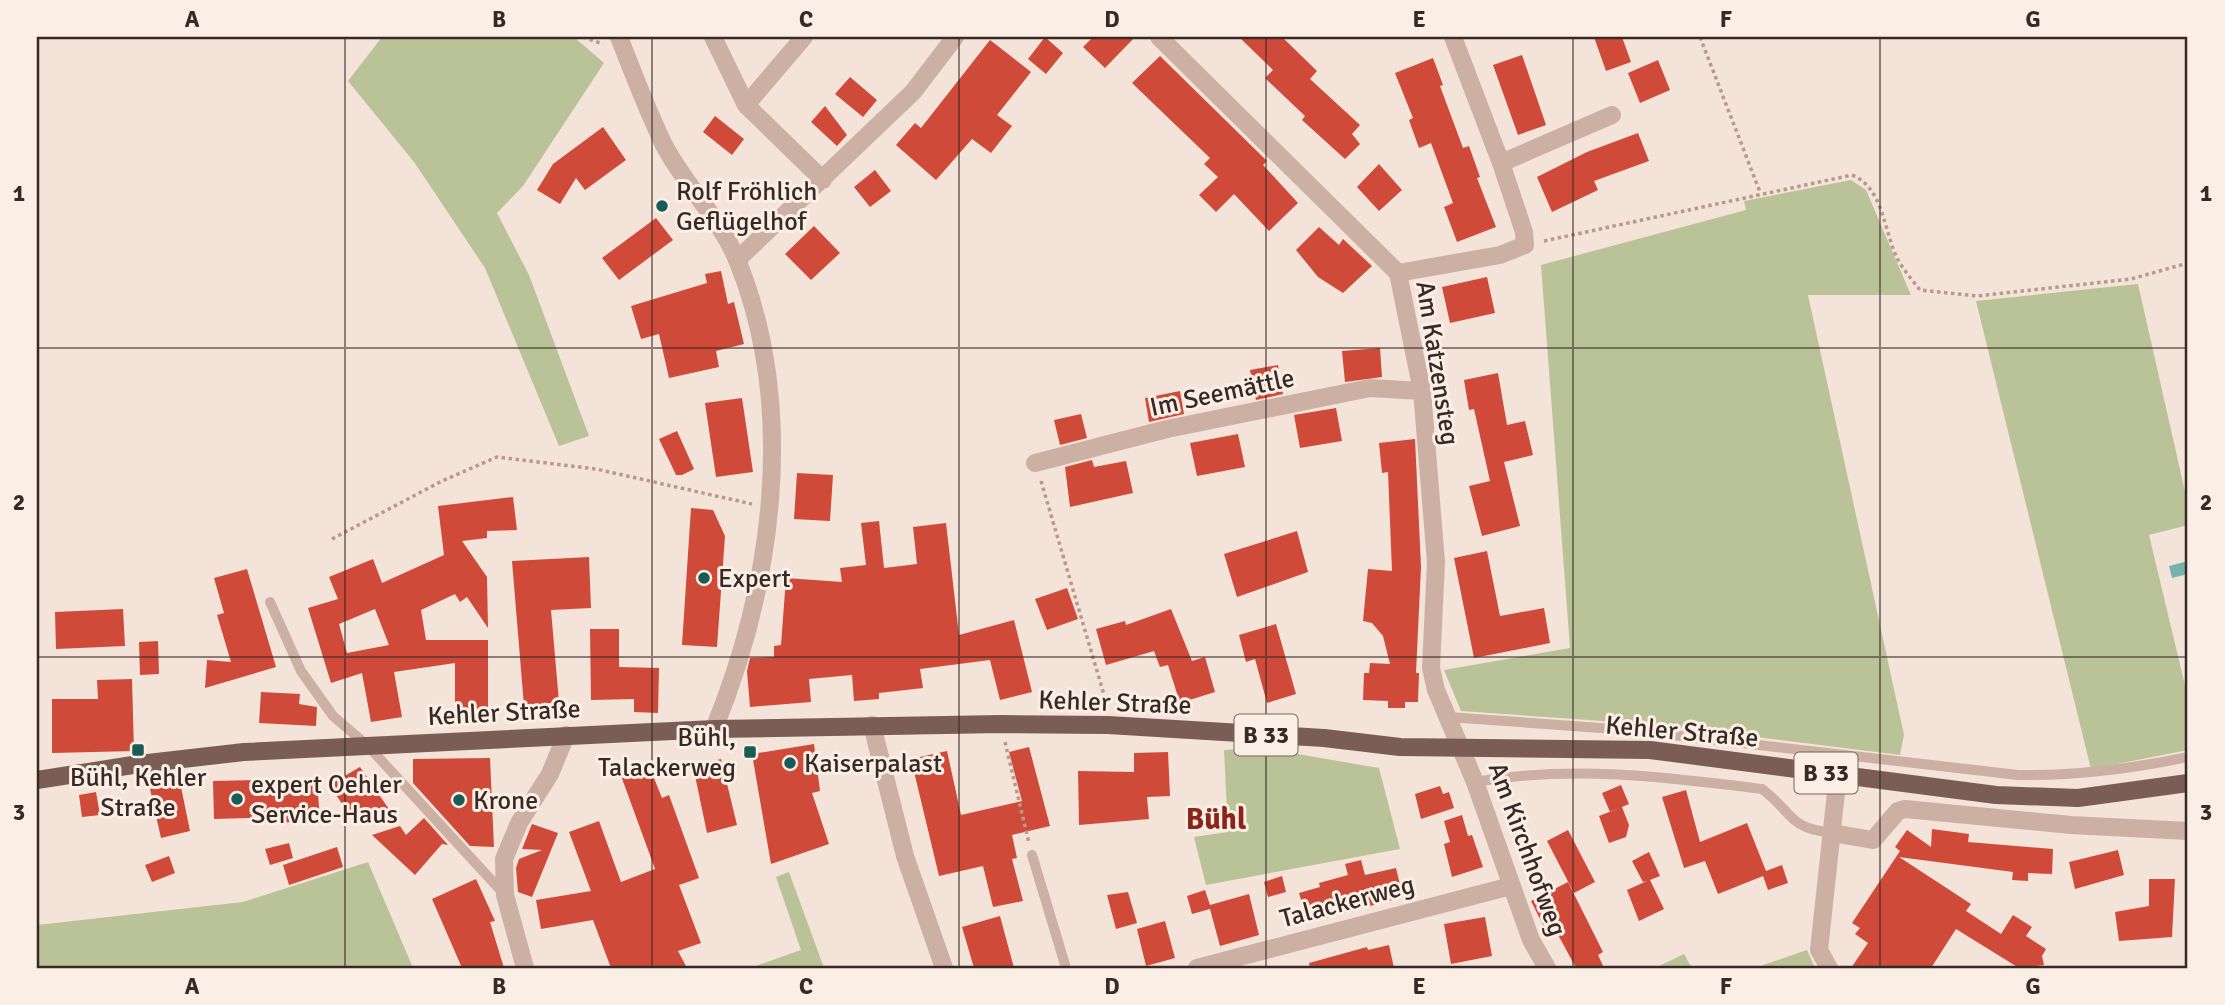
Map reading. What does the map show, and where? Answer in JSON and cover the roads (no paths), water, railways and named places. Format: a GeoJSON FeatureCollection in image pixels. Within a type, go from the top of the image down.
{"type":"FeatureCollection","features":[{"type":"Feature","properties":{"kind":"main road","name":"Kehler Straße"},"geometry":{"type":"LineString","coordinates":[[37,780],[139,764],[244,752],[714,729],[1000,724],[1108,725],[1324,738],[1400,747],[1650,750],[1996,795],[2078,798],[2188,783]]}},
{"type":"Feature","properties":{"kind":"street"},"geometry":{"type":"LineString","coordinates":[[619,37],[664,146],[737,260],[764,343],[772,411],[767,508],[758,585],[727,696],[714,729]]}},
{"type":"Feature","properties":{"kind":"street"},"geometry":{"type":"LineString","coordinates":[[713,37],[746,105],[822,180]]}},
{"type":"Feature","properties":{"kind":"street"},"geometry":{"type":"LineString","coordinates":[[746,105],[804,37]]}},
{"type":"Feature","properties":{"kind":"street"},"geometry":{"type":"LineString","coordinates":[[737,260],[913,92],[955,37]]}},
{"type":"Feature","properties":{"kind":"street","name":"Am Katzensteg"},"geometry":{"type":"LineString","coordinates":[[1159,37],[1398,273],[1422,391],[1436,562],[1432,668],[1448,717],[1462,748]]}},
{"type":"Feature","properties":{"kind":"street"},"geometry":{"type":"LineString","coordinates":[[1398,273],[1500,255],[1525,245],[1524,232],[1501,163],[1453,37]]}},
{"type":"Feature","properties":{"kind":"street"},"geometry":{"type":"LineString","coordinates":[[1501,163],[1612,115]]}},
{"type":"Feature","properties":{"kind":"street","name":"Im Seemättle"},"geometry":{"type":"LineString","coordinates":[[1035,463],[1167,429],[1370,388],[1422,391]]}},
{"type":"Feature","properties":{"kind":"street"},"geometry":{"type":"LineString","coordinates":[[872,725],[905,856],[944,968]]}},
{"type":"Feature","properties":{"kind":"street"},"geometry":{"type":"LineString","coordinates":[[525,968],[505,895],[504,859],[520,823],[550,774],[565,735]]}},
{"type":"Feature","properties":{"kind":"street","name":"Am Kirchhofweg"},"geometry":{"type":"LineString","coordinates":[[1462,748],[1531,940],[1547,968]]}},
{"type":"Feature","properties":{"kind":"street"},"geometry":{"type":"LineString","coordinates":[[1829,968],[1819,950],[1838,774]]}},
{"type":"Feature","properties":{"kind":"street","name":"Kehler Straße"},"geometry":{"type":"LineString","coordinates":[[1832,833],[1873,840],[1898,811],[1905,808],[2071,825],[2188,831]]}},
{"type":"Feature","properties":{"kind":"street","name":"Talackerweg"},"geometry":{"type":"LineString","coordinates":[[1197,968],[1511,886]]}},
{"type":"Feature","properties":{"kind":"lane"},"geometry":{"type":"LineString","coordinates":[[270,602],[301,671],[333,716],[368,746],[505,895]]}},
{"type":"Feature","properties":{"kind":"lane"},"geometry":{"type":"LineString","coordinates":[[1448,717],[1629,730],[2018,775],[2068,776],[2118,771],[2188,757]]}},
{"type":"Feature","properties":{"kind":"lane","name":"Kehler Straße"},"geometry":{"type":"LineString","coordinates":[[1475,782],[1523,774],[1598,772],[1762,789],[1779,802],[1794,823],[1812,830],[1832,833]]}},
{"type":"Feature","properties":{"kind":"lane"},"geometry":{"type":"LineString","coordinates":[[1032,855],[1066,968]]}},
{"type":"Feature","properties":{"kind":"water"},"geometry":{"type":"Polygon","coordinates":[[[2188,561],[2188,574],[2172,578],[2169,566],[2188,561]]]}},
{"type":"Feature","properties":{"kind":"place","name":"Rolf Fröhlich Geflügelhof"},"geometry":{"type":"Point","coordinates":[662,206]}},
{"type":"Feature","properties":{"kind":"place","name":"Expert"},"geometry":{"type":"Point","coordinates":[704,578]}},
{"type":"Feature","properties":{"kind":"place","name":"Bühl, Kehler Straße"},"geometry":{"type":"Point","coordinates":[138,750]}},
{"type":"Feature","properties":{"kind":"place","name":"Bühl, Talackerweg"},"geometry":{"type":"Point","coordinates":[750,752]}},
{"type":"Feature","properties":{"kind":"place","name":"Kaiserpalast"},"geometry":{"type":"Point","coordinates":[790,763]}},
{"type":"Feature","properties":{"kind":"place","name":"expert Oehler Service-Haus"},"geometry":{"type":"Point","coordinates":[237,799]}},
{"type":"Feature","properties":{"kind":"place","name":"Krone"},"geometry":{"type":"Point","coordinates":[459,800]}},
{"type":"Feature","properties":{"kind":"district","name":"Bühl"},"geometry":{"type":"Point","coordinates":[1216,819]}}]}
